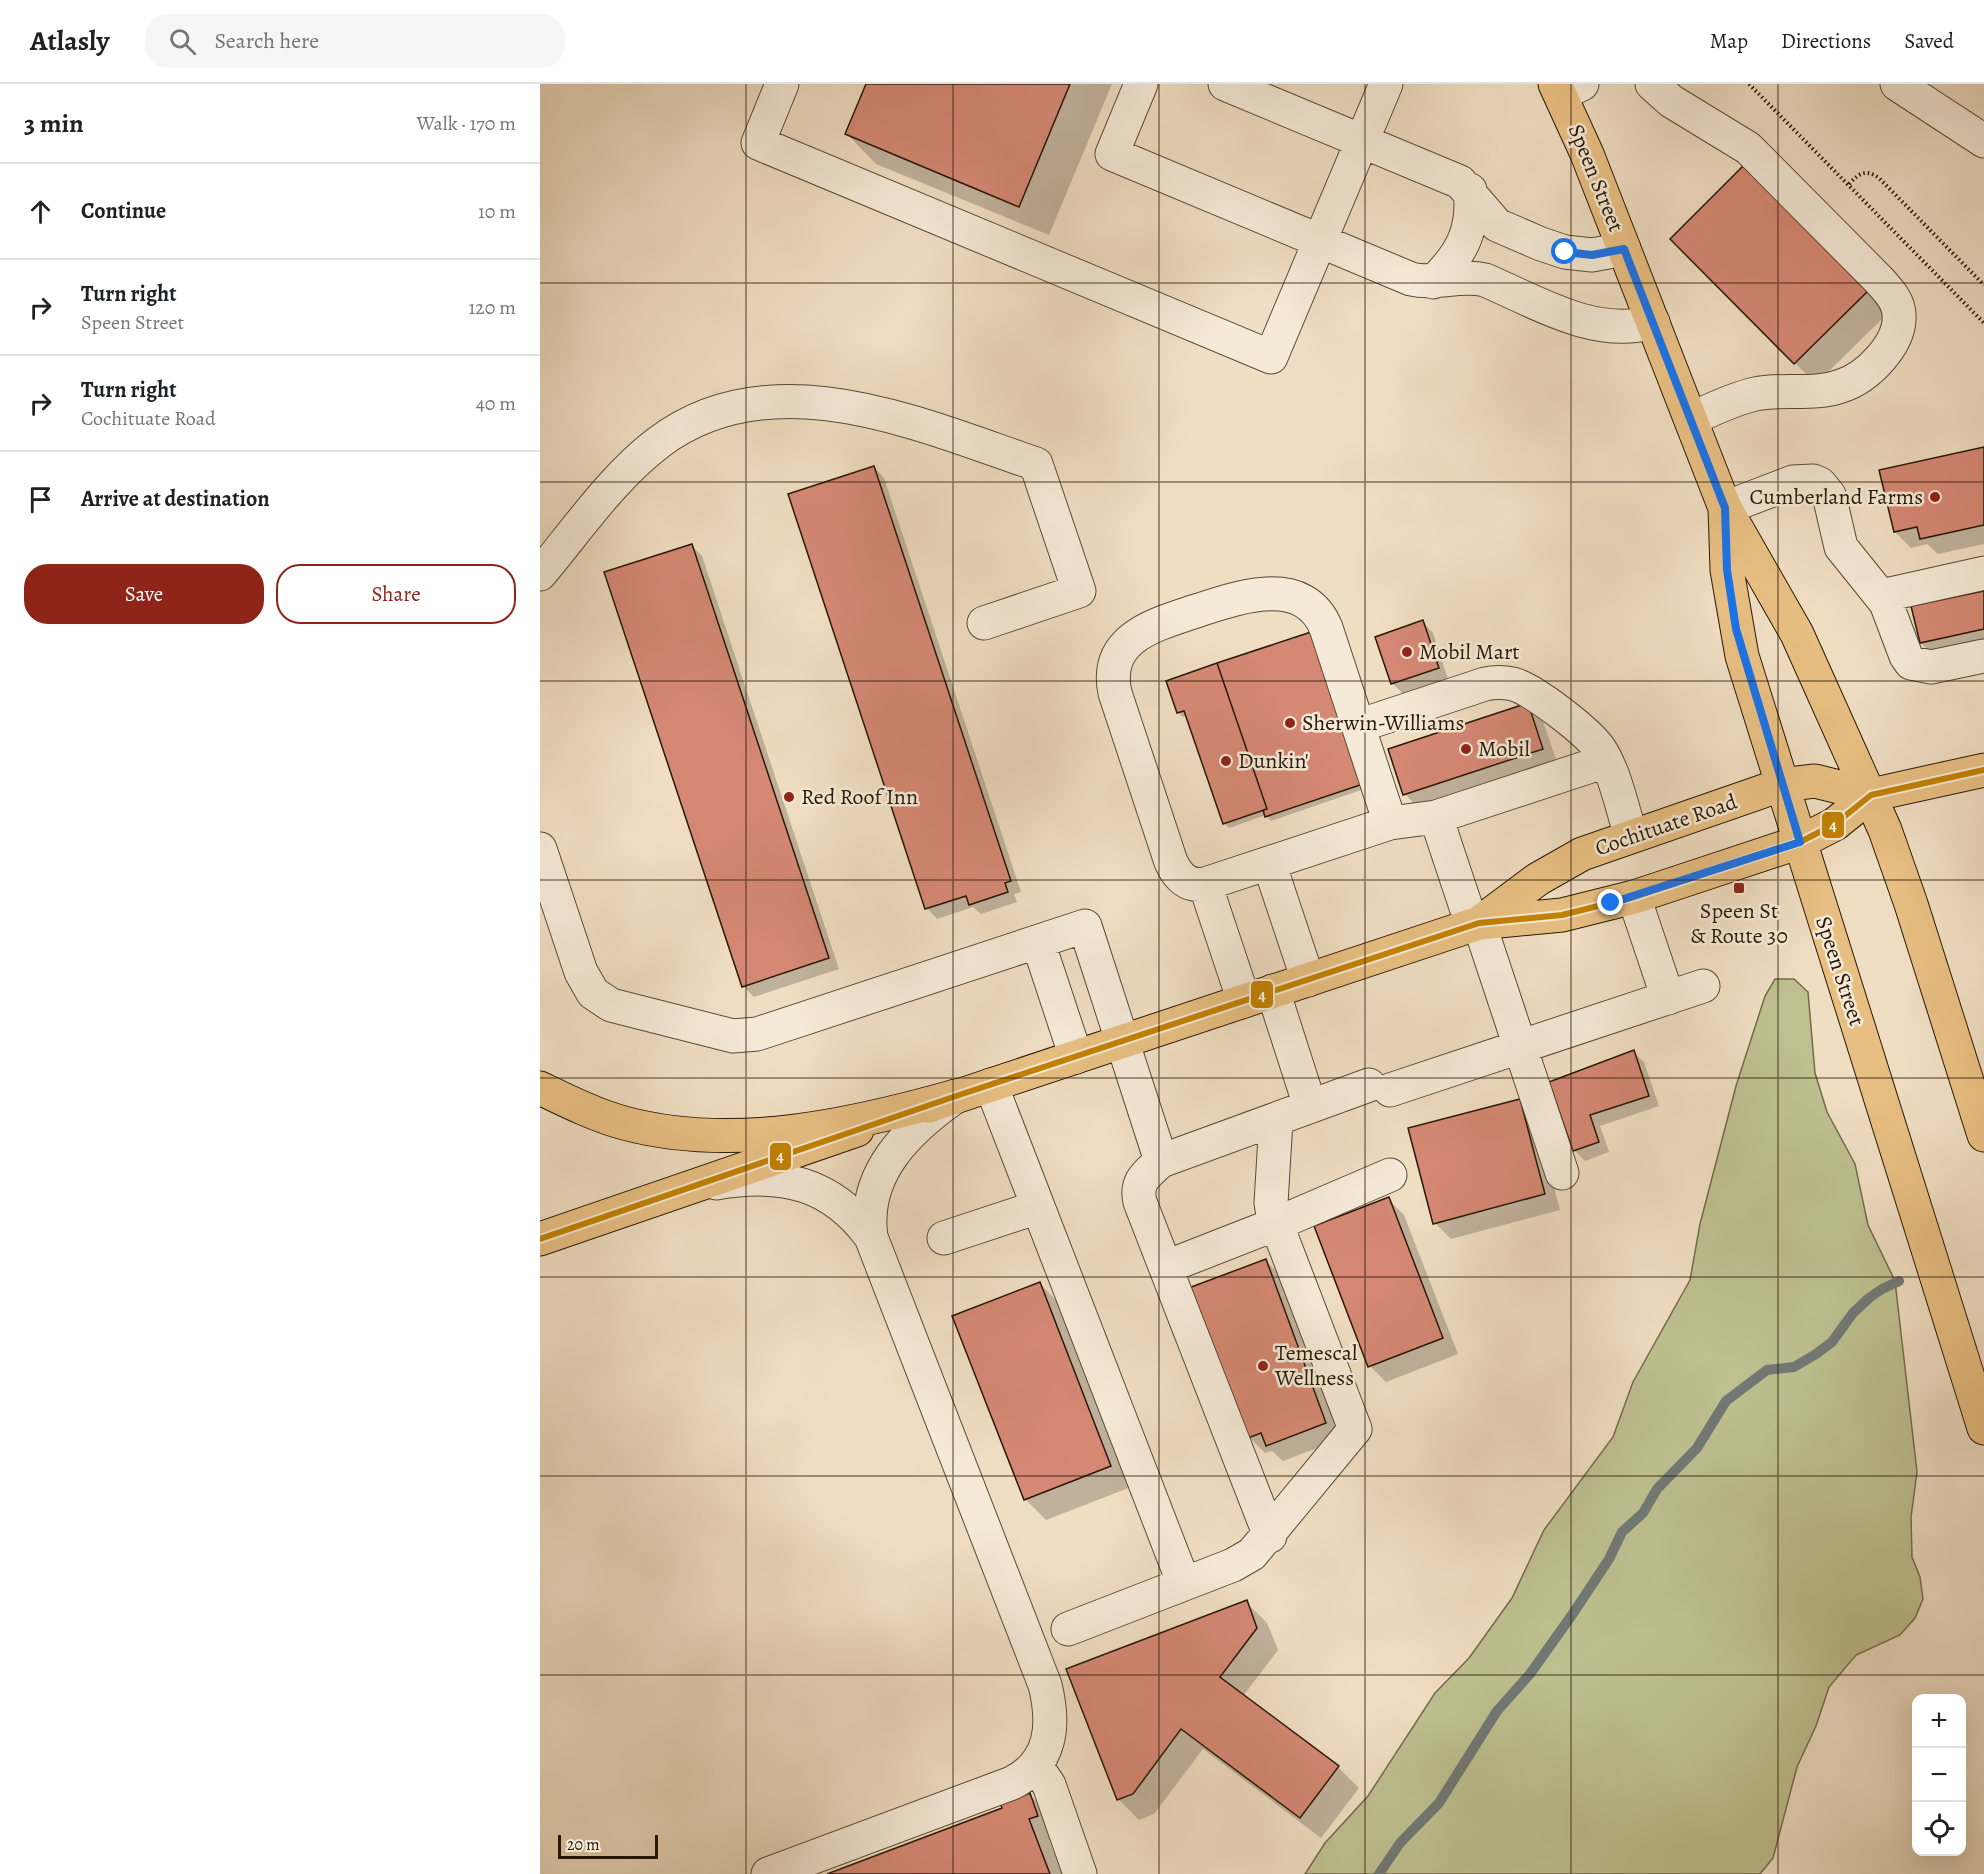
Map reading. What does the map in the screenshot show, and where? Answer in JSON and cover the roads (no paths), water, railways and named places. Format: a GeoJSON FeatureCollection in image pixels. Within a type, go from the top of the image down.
{"type":"FeatureCollection","features":[{"type":"Feature","properties":{"kind":"main road","name":"Speen Street"},"geometry":{"type":"LineString","coordinates":[[1566,87],[1624,249],[1725,508],[1793,625],[1871,795],[1899,866],[1984,1135]]}},
{"type":"Feature","properties":{"kind":"main road","name":"Speen Street"},"geometry":{"type":"LineString","coordinates":[[1725,508],[1727,570],[1736,629],[1781,785],[1984,1428]]}},
{"type":"Feature","properties":{"kind":"main road","name":"Cochituate Road"},"geometry":{"type":"LineString","coordinates":[[540,1239],[956,1096],[1476,924],[1562,915],[1634,897],[1800,842],[1835,824],[1871,795],[1984,770]]}},
{"type":"Feature","properties":{"kind":"main road","name":"Cochituate Road"},"geometry":{"type":"LineString","coordinates":[[1476,924],[1559,867],[1582,854],[1631,835],[1781,785],[1815,781],[1871,795]]}},
{"type":"Feature","properties":{"kind":"main road"},"geometry":{"type":"LineString","coordinates":[[540,1088],[577,1106],[624,1123],[674,1132],[723,1135],[833,1125],[904,1111],[956,1096]]}},
{"type":"Feature","properties":{"kind":"lane"},"geometry":{"type":"LineString","coordinates":[[782,84],[758,143],[1271,357],[1386,84]]}},
{"type":"Feature","properties":{"kind":"lane"},"geometry":{"type":"LineString","coordinates":[[1141,84],[1112,154],[1411,279],[1432,282],[1469,278],[1485,280],[1585,322],[1609,327],[1631,327],[1653,322]]}},
{"type":"Feature","properties":{"kind":"lane"},"geometry":{"type":"LineString","coordinates":[[1225,84],[1460,182],[1470,190],[1497,225],[1541,244],[1565,252],[1592,255],[1624,249]]}},
{"type":"Feature","properties":{"kind":"lane"},"geometry":{"type":"LineString","coordinates":[[1652,84],[1671,101],[1748,148],[1887,288],[1896,303],[1899,316],[1896,332],[1884,352],[1864,373],[1841,387],[1753,394],[1690,418]]}},
{"type":"Feature","properties":{"kind":"lane"},"geometry":{"type":"LineString","coordinates":[[1897,84],[1984,141]]}},
{"type":"Feature","properties":{"kind":"lane"},"geometry":{"type":"LineString","coordinates":[[1432,282],[1453,261],[1467,237],[1472,207],[1470,190]]}},
{"type":"Feature","properties":{"kind":"lane"},"geometry":{"type":"LineString","coordinates":[[540,574],[623,475],[669,435],[706,417],[737,408],[785,402],[837,404],[886,414],[1036,464],[1079,591],[984,623]]}},
{"type":"Feature","properties":{"kind":"lane"},"geometry":{"type":"LineString","coordinates":[[1725,508],[1793,482],[1813,481],[1820,484],[1829,495],[1841,547],[1891,611],[1906,656],[1911,663],[1931,668],[1984,656]]}},
{"type":"Feature","properties":{"kind":"lane"},"geometry":{"type":"LineString","coordinates":[[1881,596],[1984,573]]}},
{"type":"Feature","properties":{"kind":"lane"},"geometry":{"type":"LineString","coordinates":[[1390,823],[1323,621],[1316,611],[1297,599],[1273,593],[1249,594],[1150,626],[1127,644],[1113,674],[1122,716],[1174,869],[1184,880],[1199,886],[1390,823],[1436,817],[1606,760]]}},
{"type":"Feature","properties":{"kind":"lane"},"geometry":{"type":"LineString","coordinates":[[1358,726],[1485,684],[1511,684],[1526,690],[1588,735],[1606,760],[1631,835]]}},
{"type":"Feature","properties":{"kind":"lane"},"geometry":{"type":"LineString","coordinates":[[1436,817],[1520,1047],[1562,1173]]}},
{"type":"Feature","properties":{"kind":"lane"},"geometry":{"type":"LineString","coordinates":[[540,849],[581,972],[598,998],[611,1005],[734,1036],[757,1034],[1085,926],[1161,1161]]}},
{"type":"Feature","properties":{"kind":"lane"},"geometry":{"type":"LineString","coordinates":[[1269,863],[1308,980]]}},
{"type":"Feature","properties":{"kind":"lane"},"geometry":{"type":"LineString","coordinates":[[1205,884],[1310,1106]]}},
{"type":"Feature","properties":{"kind":"lane"},"geometry":{"type":"LineString","coordinates":[[1634,897],[1668,998]]}},
{"type":"Feature","properties":{"kind":"lane"},"geometry":{"type":"LineString","coordinates":[[1038,942],[1076,1057]]}},
{"type":"Feature","properties":{"kind":"lane"},"geometry":{"type":"LineString","coordinates":[[1270,1536],[1138,1193],[1142,1179],[1161,1161],[1310,1106],[1520,1047],[1703,986]]}},
{"type":"Feature","properties":{"kind":"lane"},"geometry":{"type":"LineString","coordinates":[[991,1085],[1184,1584]]}},
{"type":"Feature","properties":{"kind":"lane"},"geometry":{"type":"LineString","coordinates":[[768,1874],[1012,1783],[1036,1766],[1042,1758],[1049,1739],[1050,1705],[1045,1685],[871,1236],[869,1210],[885,1164],[913,1130],[956,1096]]}},
{"type":"Feature","properties":{"kind":"lane"},"geometry":{"type":"LineString","coordinates":[[1068,1629],[1243,1561],[1270,1536],[1355,1429],[1276,1224],[1271,1203],[1276,1120]]}},
{"type":"Feature","properties":{"kind":"lane"},"geometry":{"type":"LineString","coordinates":[[1166,1267],[1276,1224],[1390,1175]]}},
{"type":"Feature","properties":{"kind":"lane"},"geometry":{"type":"LineString","coordinates":[[693,1187],[740,1180],[813,1187],[842,1203],[871,1236]]}},
{"type":"Feature","properties":{"kind":"lane"},"geometry":{"type":"LineString","coordinates":[[944,1238],[1038,1207]]}},
{"type":"Feature","properties":{"kind":"lane"},"geometry":{"type":"LineString","coordinates":[[1036,1766],[1049,1785],[1080,1874]]}},
{"type":"Feature","properties":{"kind":"waterway"},"geometry":{"type":"LineString","coordinates":[[1379,1874],[1400,1843],[1439,1803],[1497,1711],[1530,1674],[1574,1612],[1609,1559],[1622,1532],[1643,1513],[1657,1489],[1697,1448],[1726,1401],[1767,1370],[1794,1367],[1816,1354],[1832,1342],[1853,1313],[1869,1298],[1899,1281]]}},
{"type":"Feature","properties":{"kind":"place","name":"Cumberland Farms"},"geometry":{"type":"Point","coordinates":[1935,497]}},
{"type":"Feature","properties":{"kind":"place","name":"Mobil Mart"},"geometry":{"type":"Point","coordinates":[1407,652]}},
{"type":"Feature","properties":{"kind":"place","name":"Sherwin-Williams"},"geometry":{"type":"Point","coordinates":[1290,723]}},
{"type":"Feature","properties":{"kind":"place","name":"Mobil"},"geometry":{"type":"Point","coordinates":[1466,749]}},
{"type":"Feature","properties":{"kind":"place","name":"Dunkin'"},"geometry":{"type":"Point","coordinates":[1226,761]}},
{"type":"Feature","properties":{"kind":"place","name":"Red Roof Inn"},"geometry":{"type":"Point","coordinates":[789,797]}},
{"type":"Feature","properties":{"kind":"place","name":"Speen St & Route 30"},"geometry":{"type":"Point","coordinates":[1739,888]}},
{"type":"Feature","properties":{"kind":"place","name":"Temescal Wellness"},"geometry":{"type":"Point","coordinates":[1263,1366]}}]}
